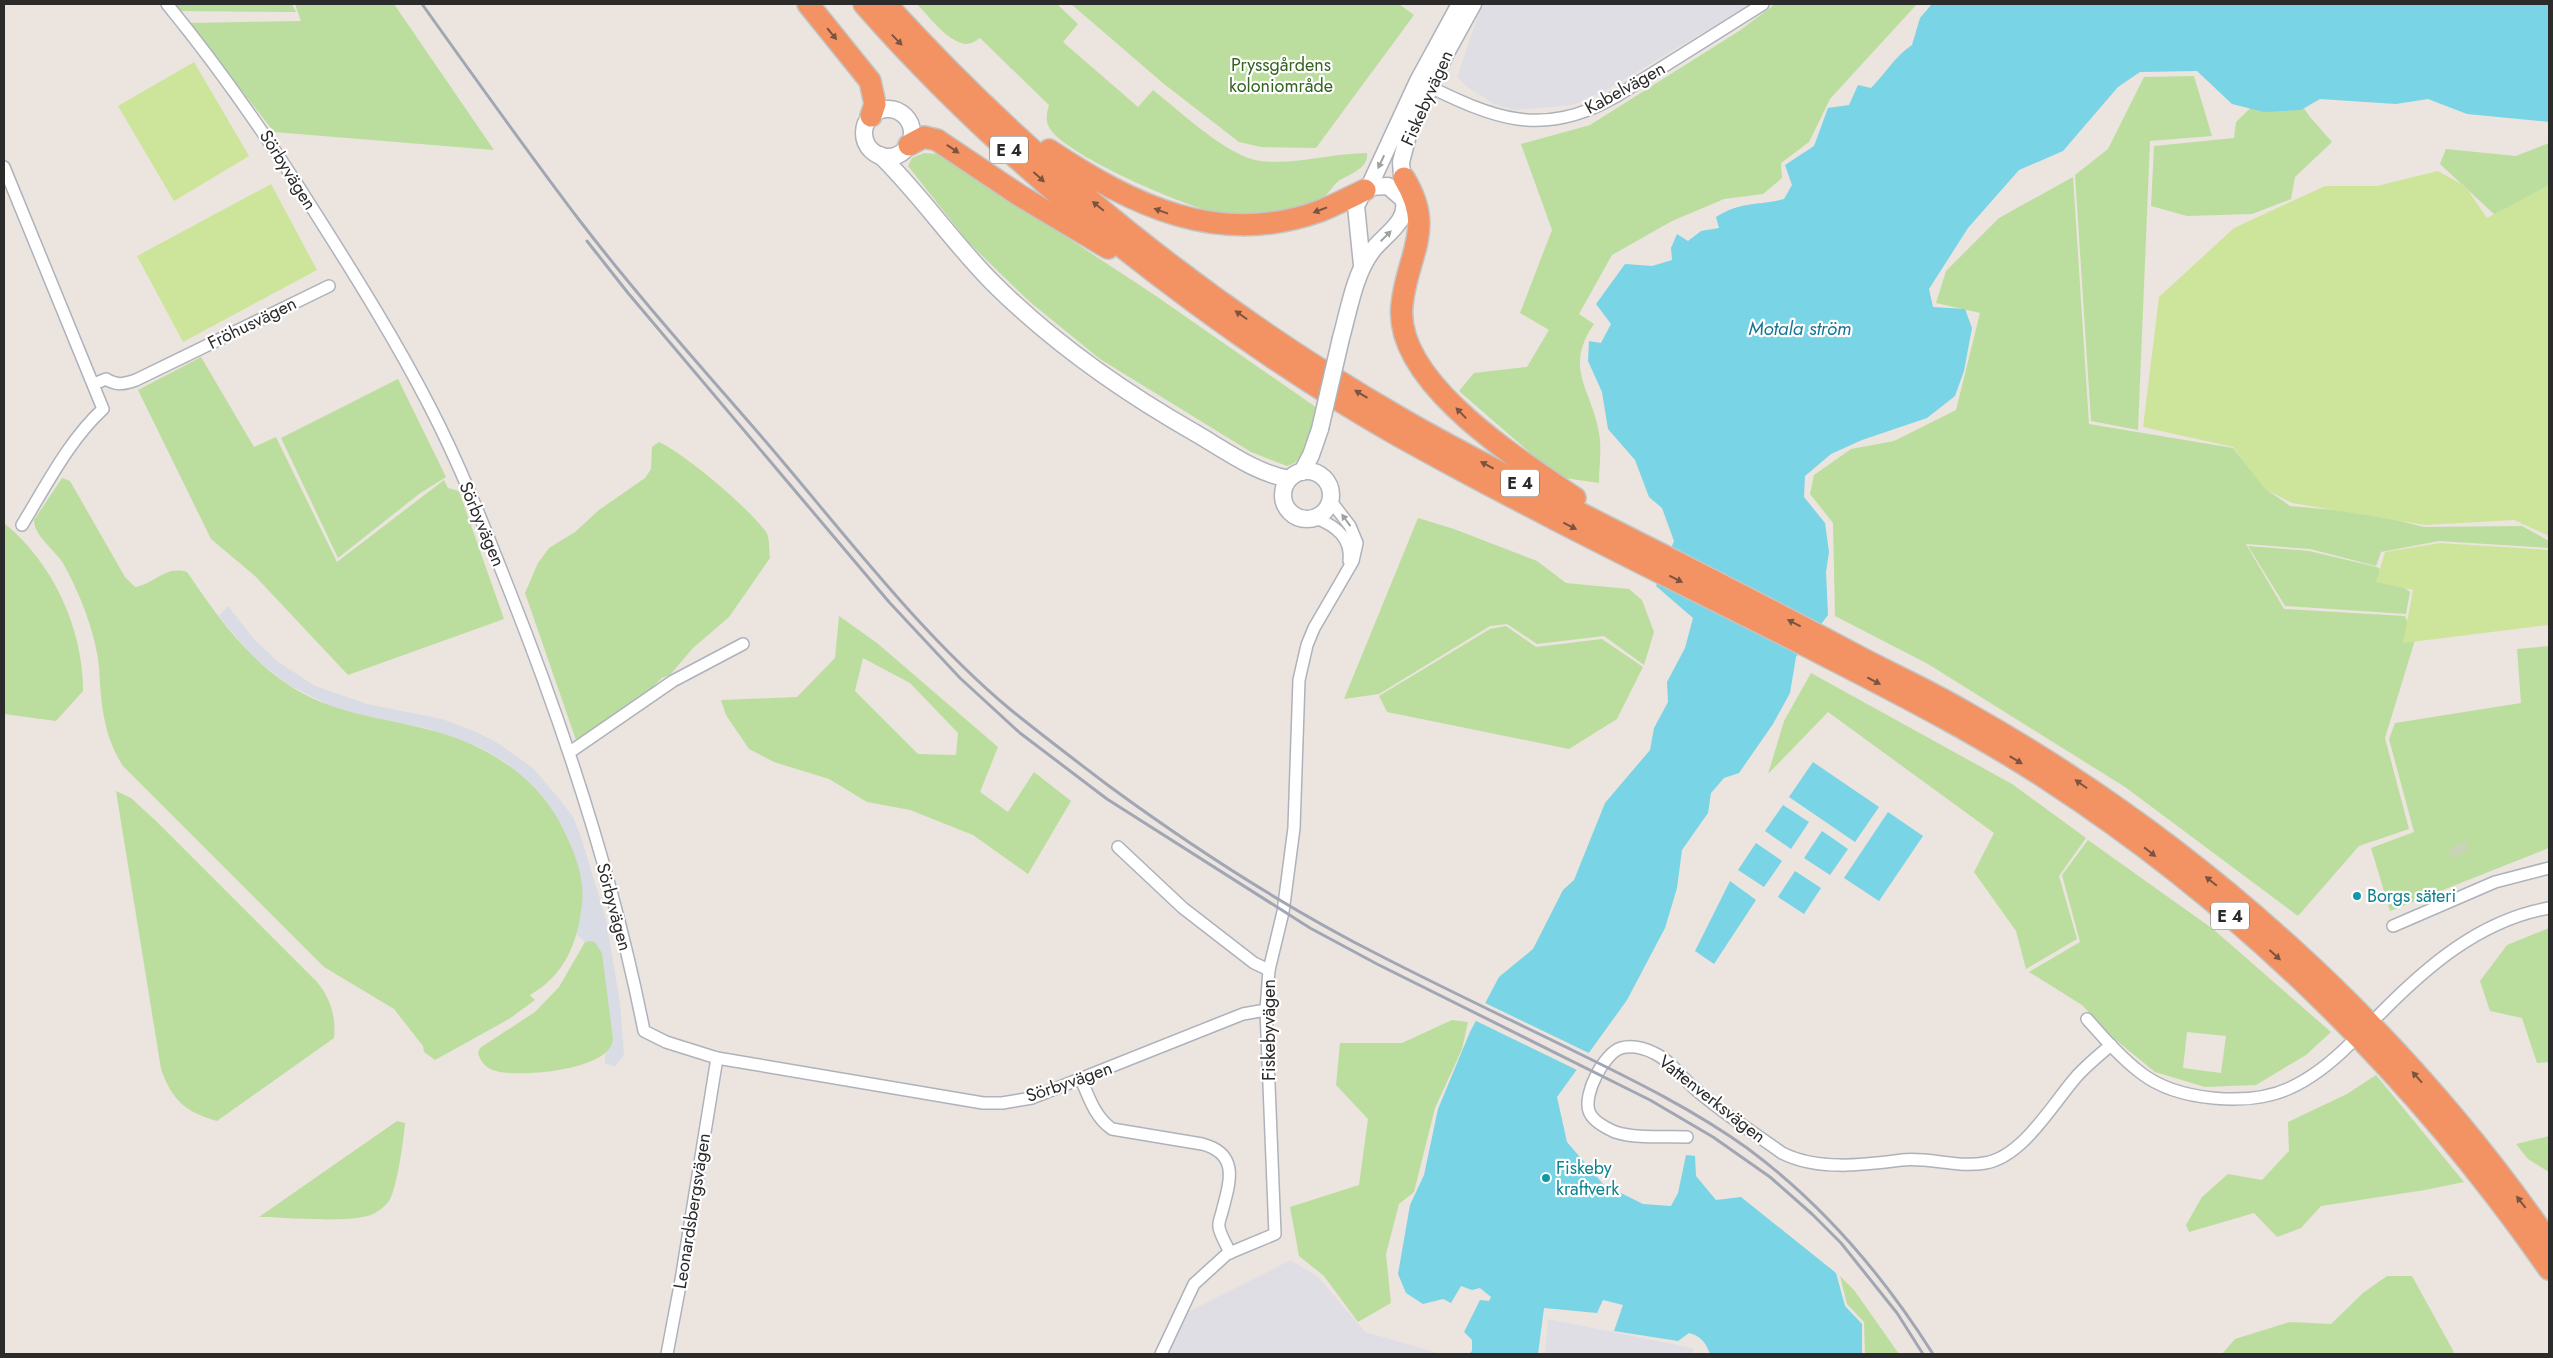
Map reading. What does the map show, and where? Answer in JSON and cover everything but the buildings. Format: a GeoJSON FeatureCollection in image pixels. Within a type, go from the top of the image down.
{"type":"FeatureCollection","features":[{"type":"Feature","properties":{"kind":"highway"},"geometry":{"type":"LineString","coordinates":[[808,4],[870,81],[875,104],[871,116]]}},
{"type":"Feature","properties":{"kind":"highway","name":"E 4"},"geometry":{"type":"LineString","coordinates":[[864,4],[972,117],[1052,189],[1168,282],[1274,360],[1327,394],[1518,499],[1636,550],[1834,652],[1969,714],[2056,766],[2139,825],[2208,878],[2299,956],[2389,1045],[2484,1155],[2549,1242]]}},
{"type":"Feature","properties":{"kind":"highway","name":"E 4"},"geometry":{"type":"LineString","coordinates":[[886,4],[985,106],[1036,153],[1119,224],[1280,343],[1402,420],[1598,522],[1636,550]]}},
{"type":"Feature","properties":{"kind":"highway"},"geometry":{"type":"LineString","coordinates":[[985,106],[1097,181],[1151,207],[1196,221],[1246,225],[1276,221],[1320,210],[1367,188]]}},
{"type":"Feature","properties":{"kind":"highway"},"geometry":{"type":"LineString","coordinates":[[905,149],[924,138],[937,140],[1067,224],[1168,282]]}},
{"type":"Feature","properties":{"kind":"highway"},"geometry":{"type":"LineString","coordinates":[[1404,194],[1410,225],[1411,262],[1402,306],[1402,317],[1408,343],[1424,369],[1475,426],[1498,445],[1578,500],[1598,522]]}},
{"type":"Feature","properties":{"kind":"highway","name":"E 4"},"geometry":{"type":"LineString","coordinates":[[1834,652],[2046,779],[2130,837],[2247,930],[2349,1027],[2441,1126],[2507,1208],[2549,1269]]}},
{"type":"Feature","properties":{"kind":"street","name":"Sörbyvägen"},"geometry":{"type":"LineString","coordinates":[[167,4],[224,76],[268,137],[367,296],[431,408],[496,558],[570,752],[627,956],[644,1031],[716,1062],[983,1103],[1002,1103],[1032,1098],[1244,1014],[1266,1010]]}},
{"type":"Feature","properties":{"kind":"street","name":"Fiskebyvägen"},"geometry":{"type":"LineString","coordinates":[[1362,264],[1399,222],[1404,194],[1402,162],[1408,135],[1424,84],[1460,4]]}},
{"type":"Feature","properties":{"kind":"street","name":"Fiskebyvägen"},"geometry":{"type":"LineString","coordinates":[[1321,476],[1318,462],[1319,432],[1341,338],[1362,264],[1356,206],[1424,84],[1473,4]]}},
{"type":"Feature","properties":{"kind":"street","name":"Kabelvägen"},"geometry":{"type":"LineString","coordinates":[[1424,84],[1499,117],[1514,120],[1547,120],[1572,116],[1610,100],[1763,4]]}},
{"type":"Feature","properties":{"kind":"street"},"geometry":{"type":"LineString","coordinates":[[916,193],[903,171],[905,149],[912,131],[911,125],[903,114],[890,109],[883,109],[871,116],[865,127],[866,141],[869,147],[916,193],[948,234],[993,283],[1067,350],[1141,402],[1268,474],[1291,481],[1312,472],[1321,476],[1330,489],[1330,500],[1325,511],[1316,518],[1303,520],[1292,515],[1284,505],[1291,481]]}},
{"type":"Feature","properties":{"kind":"street"},"geometry":{"type":"LineString","coordinates":[[880,156],[891,157],[905,149]]}},
{"type":"Feature","properties":{"kind":"street"},"geometry":{"type":"LineString","coordinates":[[4,167],[103,409],[94,417],[66,455],[22,525]]}},
{"type":"Feature","properties":{"kind":"street"},"geometry":{"type":"LineString","coordinates":[[1367,188],[1388,186],[1404,194]]}},
{"type":"Feature","properties":{"kind":"street","name":"Fröhusvägen"},"geometry":{"type":"LineString","coordinates":[[94,384],[106,379],[114,384],[124,384],[329,286]]}},
{"type":"Feature","properties":{"kind":"street","name":"Fiskebyvägen"},"geometry":{"type":"LineString","coordinates":[[1291,481],[1319,432]]}},
{"type":"Feature","properties":{"kind":"street","name":"Fiskebyvägen"},"geometry":{"type":"LineString","coordinates":[[1161,1354],[1194,1284],[1230,1252],[1275,1234],[1266,1010],[1269,970],[1284,902],[1294,828],[1298,783],[1299,680],[1302,663],[1314,628],[1353,562],[1357,543],[1350,526],[1330,500]]}},
{"type":"Feature","properties":{"kind":"street","name":"Fiskebyvägen"},"geometry":{"type":"LineString","coordinates":[[1316,518],[1334,526],[1347,541],[1350,556],[1345,575]]}},
{"type":"Feature","properties":{"kind":"street"},"geometry":{"type":"LineString","coordinates":[[570,752],[674,681],[743,644]]}},
{"type":"Feature","properties":{"kind":"street"},"geometry":{"type":"LineString","coordinates":[[1118,847],[1184,908],[1254,963],[1269,970]]}},
{"type":"Feature","properties":{"kind":"street"},"geometry":{"type":"LineString","coordinates":[[2393,926],[2495,882],[2549,868]]}},
{"type":"Feature","properties":{"kind":"street"},"geometry":{"type":"LineString","coordinates":[[2379,1015],[2409,985],[2447,953],[2494,925],[2549,908]]}},
{"type":"Feature","properties":{"kind":"street"},"geometry":{"type":"LineString","coordinates":[[2087,1019],[2110,1045],[2142,1074],[2180,1092],[2219,1100],[2251,1098],[2289,1088],[2327,1067],[2352,1043]]}},
{"type":"Feature","properties":{"kind":"street","name":"Vattenverksvägen"},"geometry":{"type":"LineString","coordinates":[[1687,1137],[1625,1134],[1604,1127],[1589,1113],[1588,1095],[1607,1057],[1623,1047],[1635,1047],[1655,1053],[1708,1099],[1782,1153],[1792,1158],[1851,1166],[1906,1160],[1968,1165],[1988,1163],[2020,1145],[2078,1075],[2110,1045]]}},
{"type":"Feature","properties":{"kind":"street","name":"Leonardsbergsvägen"},"geometry":{"type":"LineString","coordinates":[[667,1354],[681,1280],[716,1062]]}},
{"type":"Feature","properties":{"kind":"street"},"geometry":{"type":"LineString","coordinates":[[1081,1079],[1095,1111],[1103,1122],[1112,1129],[1202,1144],[1210,1146],[1220,1153],[1228,1164],[1231,1175],[1219,1226],[1230,1252]]}},
{"type":"Feature","properties":{"kind":"shaded area"},"geometry":{"type":"Polygon","coordinates":[[[1482,4],[1751,4],[1606,90],[1572,105],[1514,110],[1494,104],[1467,87],[1457,77],[1482,4]]]}},
{"type":"Feature","properties":{"kind":"shaded area"},"geometry":{"type":"Polygon","coordinates":[[[228,606],[253,638],[277,661],[315,686],[367,704],[442,719],[474,731],[496,742],[533,768],[561,801],[573,817],[580,834],[606,919],[620,1003],[624,1055],[614,1067],[605,1064],[605,1055],[613,1043],[590,941],[585,942],[576,934],[581,914],[579,869],[562,826],[539,793],[504,761],[481,748],[429,729],[339,710],[287,684],[252,656],[219,616],[228,606]]]}},
{"type":"Feature","properties":{"kind":"shaded area"},"geometry":{"type":"Polygon","coordinates":[[[1291,1260],[1319,1278],[1365,1332],[1441,1354],[1154,1354],[1173,1312],[1184,1314],[1291,1260]]]}},
{"type":"Feature","properties":{"kind":"shaded area"},"geometry":{"type":"Polygon","coordinates":[[[1548,1319],[1693,1348],[1693,1354],[1545,1354],[1548,1319]]]}},
{"type":"Feature","properties":{"kind":"green space"},"geometry":{"type":"Polygon","coordinates":[[[173,4],[292,4],[296,12],[179,11],[173,4]]]}},
{"type":"Feature","properties":{"kind":"green space"},"geometry":{"type":"Polygon","coordinates":[[[295,4],[394,4],[494,150],[274,132],[189,23],[301,21],[295,4]]]}},
{"type":"Feature","properties":{"kind":"green space"},"geometry":{"type":"Polygon","coordinates":[[[917,4],[1057,4],[1078,24],[1063,42],[1138,107],[1153,90],[1220,143],[1234,152],[1261,161],[1301,160],[1367,153],[1367,158],[1362,167],[1340,180],[1324,197],[1294,210],[1269,215],[1236,217],[1219,214],[1195,206],[1105,168],[1059,139],[1047,122],[1049,105],[980,38],[966,44],[952,39],[917,4]]]}},
{"type":"Feature","properties":{"kind":"green space","name":"Pryssgårdens koloniområde"},"geometry":{"type":"Polygon","coordinates":[[[1071,4],[1399,4],[1414,15],[1316,148],[1261,147],[1239,142],[1164,84],[1071,4]]]}},
{"type":"Feature","properties":{"kind":"green space"},"geometry":{"type":"Polygon","coordinates":[[[1775,4],[1917,4],[1830,99],[1809,142],[1781,163],[1782,178],[1763,194],[1724,199],[1672,221],[1612,255],[1579,314],[1594,324],[1585,340],[1580,367],[1582,379],[1596,418],[1600,439],[1599,483],[1558,477],[1459,391],[1474,373],[1527,367],[1549,330],[1520,313],[1552,230],[1521,144],[1590,125],[1739,31],[1775,4]]]}},
{"type":"Feature","properties":{"kind":"green space"},"geometry":{"type":"Polygon","coordinates":[[[194,62],[249,156],[174,201],[118,106],[194,62]]]}},
{"type":"Feature","properties":{"kind":"green space"},"geometry":{"type":"Polygon","coordinates":[[[2194,76],[2212,136],[2150,141],[2138,430],[2091,421],[2075,175],[2108,149],[2144,77],[2194,76]]]}},
{"type":"Feature","properties":{"kind":"green space"},"geometry":{"type":"Polygon","coordinates":[[[2282,77],[2310,117],[2332,142],[2295,177],[2291,199],[2252,214],[2187,216],[2151,206],[2154,146],[2234,138],[2236,122],[2282,77]]]}},
{"type":"Feature","properties":{"kind":"green space"},"geometry":{"type":"Polygon","coordinates":[[[2549,143],[2549,186],[2496,216],[2440,164],[2446,149],[2516,156],[2549,143]]]}},
{"type":"Feature","properties":{"kind":"green space"},"geometry":{"type":"Polygon","coordinates":[[[924,153],[938,154],[954,163],[1153,294],[1317,408],[1309,442],[1301,457],[1295,463],[1287,466],[1251,452],[1100,359],[1030,302],[968,242],[908,166],[912,158],[924,153]]]}},
{"type":"Feature","properties":{"kind":"green space"},"geometry":{"type":"Polygon","coordinates":[[[2438,171],[2465,186],[2487,218],[2549,185],[2549,536],[2514,520],[2425,525],[2292,503],[2265,489],[2233,447],[2143,427],[2159,297],[2234,228],[2325,186],[2377,186],[2438,171]]]}},
{"type":"Feature","properties":{"kind":"green space"},"geometry":{"type":"Polygon","coordinates":[[[2073,177],[2089,424],[2233,448],[2267,490],[2290,506],[2368,513],[2424,527],[2522,526],[2549,541],[2549,548],[2439,541],[2381,552],[2376,566],[2310,549],[2246,544],[2284,609],[2405,616],[2415,640],[2385,738],[2409,829],[2359,846],[2298,916],[2125,787],[1928,664],[1835,616],[1833,523],[1810,494],[1814,475],[1851,449],[1894,441],[1956,410],[1980,313],[1936,303],[1946,271],[1999,218],[2073,177]]]}},
{"type":"Feature","properties":{"kind":"green space"},"geometry":{"type":"Polygon","coordinates":[[[271,184],[317,270],[183,342],[137,256],[271,184]]]}},
{"type":"Feature","properties":{"kind":"green space"},"geometry":{"type":"Polygon","coordinates":[[[201,357],[254,447],[276,437],[337,562],[444,480],[448,488],[459,491],[504,619],[348,675],[255,576],[211,539],[138,390],[201,357]]]}},
{"type":"Feature","properties":{"kind":"green space"},"geometry":{"type":"Polygon","coordinates":[[[398,379],[446,477],[419,494],[338,558],[281,438],[398,379]]]}},
{"type":"Feature","properties":{"kind":"green space"},"geometry":{"type":"Polygon","coordinates":[[[659,442],[700,469],[732,496],[758,522],[766,532],[769,541],[770,558],[729,617],[693,648],[670,675],[662,678],[642,697],[576,740],[525,593],[538,563],[549,548],[575,532],[599,510],[645,478],[651,469],[652,447],[659,442]]]}},
{"type":"Feature","properties":{"kind":"green space"},"geometry":{"type":"Polygon","coordinates":[[[62,478],[70,481],[125,577],[135,587],[172,571],[187,572],[220,618],[244,647],[287,684],[321,702],[339,708],[430,730],[472,745],[510,767],[542,797],[555,815],[573,851],[579,868],[583,895],[577,931],[568,956],[552,978],[530,995],[535,1000],[509,1019],[435,1060],[424,1052],[423,1046],[394,1009],[324,967],[123,766],[107,731],[102,706],[97,652],[84,608],[63,563],[37,532],[35,526],[34,520],[62,478]]]}},
{"type":"Feature","properties":{"kind":"green space"},"geometry":{"type":"Polygon","coordinates":[[[1418,518],[1454,529],[1537,561],[1566,583],[1629,589],[1642,600],[1654,632],[1644,665],[1604,636],[1537,644],[1507,624],[1490,626],[1379,694],[1344,699],[1418,518]]]}},
{"type":"Feature","properties":{"kind":"green space"},"geometry":{"type":"Polygon","coordinates":[[[4,523],[37,557],[51,577],[62,598],[78,644],[82,667],[83,691],[56,721],[4,714],[4,523]]]}},
{"type":"Feature","properties":{"kind":"green space"},"geometry":{"type":"Polygon","coordinates":[[[2440,543],[2549,550],[2549,625],[2403,643],[2413,590],[2376,582],[2385,552],[2440,543]]]}},
{"type":"Feature","properties":{"kind":"green space"},"geometry":{"type":"Polygon","coordinates":[[[2248,546],[2309,551],[2377,567],[2410,592],[2406,614],[2285,606],[2248,546]]]}},
{"type":"Feature","properties":{"kind":"green space"},"geometry":{"type":"Polygon","coordinates":[[[839,616],[877,643],[998,747],[980,792],[1008,812],[1034,772],[1071,801],[1028,874],[973,835],[910,810],[867,802],[829,779],[774,762],[749,749],[726,715],[721,700],[797,697],[835,658],[839,616]],[[863,658],[855,691],[918,754],[956,755],[958,733],[910,683],[863,658]]]}},
{"type":"Feature","properties":{"kind":"green space"},"geometry":{"type":"Polygon","coordinates":[[[1506,626],[1536,647],[1602,639],[1643,667],[1617,719],[1569,749],[1387,712],[1379,696],[1490,629],[1506,626]]]}},
{"type":"Feature","properties":{"kind":"green space"},"geometry":{"type":"Polygon","coordinates":[[[2549,646],[2549,848],[2390,911],[2371,848],[2414,832],[2389,739],[2395,723],[2521,703],[2517,649],[2549,646]]]}},
{"type":"Feature","properties":{"kind":"green space"},"geometry":{"type":"Polygon","coordinates":[[[1811,673],[2012,784],[2086,838],[2059,876],[2077,939],[2026,969],[2016,931],[1974,872],[1994,833],[1828,712],[1768,774],[1784,721],[1811,673]]]}},
{"type":"Feature","properties":{"kind":"green space"},"geometry":{"type":"Polygon","coordinates":[[[116,791],[131,798],[156,821],[317,982],[332,1008],[334,1038],[217,1121],[188,1109],[181,1103],[170,1089],[161,1069],[116,791]]]}},
{"type":"Feature","properties":{"kind":"green space"},"geometry":{"type":"Polygon","coordinates":[[[2088,840],[2213,929],[2331,1032],[2306,1055],[2256,1085],[2205,1087],[2155,1072],[2111,1036],[2082,1005],[2029,972],[2080,942],[2062,875],[2088,840]],[[2187,1032],[2183,1068],[2221,1073],[2226,1036],[2187,1032]]]}},
{"type":"Feature","properties":{"kind":"green space"},"geometry":{"type":"Polygon","coordinates":[[[2465,840],[2470,849],[2453,859],[2448,851],[2465,840]]]}},
{"type":"Feature","properties":{"kind":"green space"},"geometry":{"type":"Polygon","coordinates":[[[2549,928],[2549,1062],[2537,1063],[2522,1018],[2490,1011],[2480,981],[2507,945],[2549,928]]]}},
{"type":"Feature","properties":{"kind":"green space"},"geometry":{"type":"Polygon","coordinates":[[[585,942],[595,942],[602,953],[613,1039],[609,1050],[598,1058],[582,1065],[543,1072],[508,1073],[487,1067],[479,1057],[480,1048],[535,1012],[559,987],[585,942]]]}},
{"type":"Feature","properties":{"kind":"green space"},"geometry":{"type":"Polygon","coordinates":[[[1452,1020],[1468,1022],[1462,1049],[1435,1108],[1414,1192],[1399,1204],[1386,1254],[1391,1303],[1358,1322],[1324,1276],[1299,1256],[1290,1207],[1359,1185],[1368,1119],[1336,1085],[1340,1043],[1402,1043],[1452,1020]]]}},
{"type":"Feature","properties":{"kind":"green space"},"geometry":{"type":"Polygon","coordinates":[[[2376,1075],[2464,1182],[2321,1206],[2301,1228],[2277,1237],[2254,1213],[2189,1232],[2186,1225],[2202,1197],[2228,1174],[2262,1180],[2289,1151],[2288,1122],[2347,1094],[2376,1075]]]}},
{"type":"Feature","properties":{"kind":"green space"},"geometry":{"type":"Polygon","coordinates":[[[397,1121],[405,1123],[398,1174],[390,1199],[378,1211],[363,1217],[350,1219],[259,1217],[397,1121]]]}},
{"type":"Feature","properties":{"kind":"green space"},"geometry":{"type":"Polygon","coordinates":[[[2549,1136],[2549,1172],[2528,1159],[2516,1144],[2549,1136]]]}},
{"type":"Feature","properties":{"kind":"green space"},"geometry":{"type":"Polygon","coordinates":[[[1840,1276],[1854,1290],[1899,1354],[1865,1354],[1864,1322],[1847,1304],[1840,1276]]]}},
{"type":"Feature","properties":{"kind":"green space"},"geometry":{"type":"Polygon","coordinates":[[[2387,1276],[2412,1276],[2455,1354],[2222,1354],[2235,1339],[2290,1322],[2331,1324],[2363,1293],[2387,1276]]]}},
{"type":"Feature","properties":{"kind":"water","name":"Motala ström"},"geometry":{"type":"Polygon","coordinates":[[[1932,4],[2549,4],[2549,122],[2467,114],[2428,99],[2396,104],[2320,99],[2301,110],[2264,112],[2232,104],[2197,71],[2140,72],[2118,87],[2063,151],[2019,170],[1968,228],[1929,289],[1933,307],[1965,309],[1972,328],[1964,371],[1955,396],[1927,418],[1862,440],[1831,454],[1805,476],[1804,497],[1825,523],[1829,552],[1826,572],[1828,615],[1796,657],[1790,693],[1773,724],[1739,773],[1724,778],[1711,793],[1708,813],[1682,850],[1677,888],[1665,928],[1627,1000],[1557,1097],[1567,1142],[1603,1184],[1643,1204],[1671,1206],[1678,1193],[1686,1155],[1695,1156],[1696,1176],[1716,1200],[1741,1197],[1836,1273],[1845,1306],[1862,1324],[1862,1354],[1710,1354],[1702,1340],[1689,1333],[1678,1341],[1614,1331],[1623,1305],[1603,1300],[1597,1313],[1544,1308],[1538,1354],[1469,1354],[1472,1351],[1472,1340],[1464,1332],[1480,1300],[1489,1301],[1491,1297],[1480,1288],[1472,1290],[1461,1286],[1451,1303],[1443,1299],[1423,1304],[1406,1293],[1398,1274],[1410,1205],[1424,1175],[1438,1109],[1470,1032],[1499,977],[1533,949],[1563,890],[1574,880],[1605,803],[1650,750],[1654,728],[1668,702],[1667,682],[1685,648],[1693,618],[1656,586],[1674,541],[1662,508],[1649,497],[1635,460],[1608,429],[1602,392],[1588,361],[1589,341],[1601,343],[1611,324],[1596,304],[1625,264],[1652,266],[1672,260],[1671,248],[1677,234],[1688,241],[1701,231],[1719,228],[1716,217],[1733,208],[1784,199],[1792,185],[1785,165],[1814,146],[1828,108],[1849,105],[1858,85],[1871,88],[1896,59],[1912,45],[1920,18],[1932,4]]]}},
{"type":"Feature","properties":{"kind":"water"},"geometry":{"type":"Polygon","coordinates":[[[1813,762],[1879,807],[1855,842],[1789,797],[1813,762]]]}},
{"type":"Feature","properties":{"kind":"water"},"geometry":{"type":"Polygon","coordinates":[[[1783,805],[1809,822],[1791,849],[1765,831],[1783,805]]]}},
{"type":"Feature","properties":{"kind":"water"},"geometry":{"type":"Polygon","coordinates":[[[1888,812],[1923,836],[1879,901],[1844,878],[1888,812]]]}},
{"type":"Feature","properties":{"kind":"water"},"geometry":{"type":"Polygon","coordinates":[[[1822,831],[1848,849],[1830,875],[1804,858],[1822,831]]]}},
{"type":"Feature","properties":{"kind":"water"},"geometry":{"type":"Polygon","coordinates":[[[1756,843],[1782,861],[1764,887],[1738,870],[1756,843]]]}},
{"type":"Feature","properties":{"kind":"water"},"geometry":{"type":"Polygon","coordinates":[[[1795,871],[1821,888],[1804,914],[1778,897],[1795,871]]]}},
{"type":"Feature","properties":{"kind":"water"},"geometry":{"type":"Polygon","coordinates":[[[1730,881],[1756,900],[1714,964],[1695,951],[1730,881]]]}},
{"type":"Feature","properties":{"kind":"pier"},"geometry":{"type":"Polygon","coordinates":[[[1483,1002],[1591,1054],[1579,1071],[1474,1020],[1483,1002]]]}},
{"type":"Feature","properties":{"kind":"railway"},"geometry":{"type":"LineString","coordinates":[[422,4],[580,221],[625,278],[914,616],[945,649],[1011,710],[1109,786],[1208,855],[1276,898],[1381,956],[1642,1085],[1727,1134],[1775,1170],[1850,1242],[1894,1296],[1933,1354]]}},
{"type":"Feature","properties":{"kind":"railway"},"geometry":{"type":"LineString","coordinates":[[587,241],[628,293],[889,602],[960,678],[1020,733],[1107,799],[1310,928],[1377,964],[1650,1100],[1713,1137],[1770,1177],[1841,1243],[1897,1313],[1923,1354]]}},
{"type":"Feature","properties":{"kind":"place","name":"Borgs säteri"},"geometry":{"type":"Point","coordinates":[2357,896]}},
{"type":"Feature","properties":{"kind":"place","name":"Fiskeby kraftverk"},"geometry":{"type":"Point","coordinates":[1546,1178]}}]}
